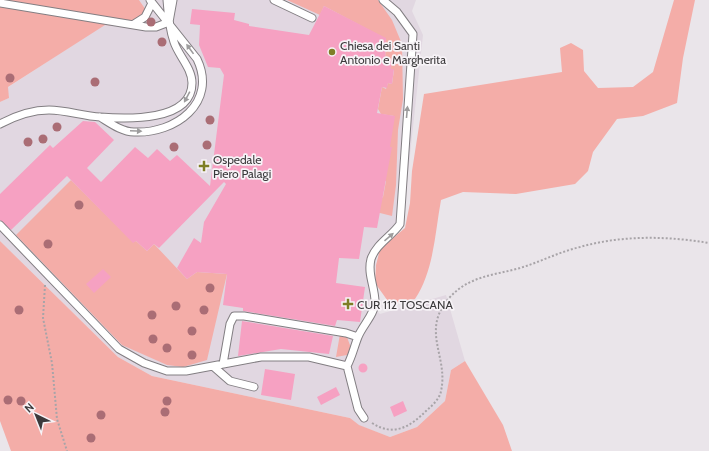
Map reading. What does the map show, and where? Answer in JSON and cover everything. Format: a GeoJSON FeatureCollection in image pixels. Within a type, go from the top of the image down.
{"type":"FeatureCollection","features":[{"type":"Feature","properties":{"kind":"lane"},"geometry":{"type":"LineString","coordinates":[[0,124],[32,111],[44,110],[100,117],[141,118],[160,115],[181,107],[186,100],[192,82],[189,72],[174,43],[168,22],[167,0]]}},
{"type":"Feature","properties":{"kind":"lane"},"geometry":{"type":"LineString","coordinates":[[168,22],[173,0]]}},
{"type":"Feature","properties":{"kind":"lane"},"geometry":{"type":"LineString","coordinates":[[274,0],[312,18]]}},
{"type":"Feature","properties":{"kind":"lane"},"geometry":{"type":"LineString","coordinates":[[364,418],[358,409],[347,366],[352,358],[358,337],[375,303],[370,275],[371,259],[376,249],[394,233],[400,224],[404,186],[405,144],[413,34],[397,12],[383,0]]}},
{"type":"Feature","properties":{"kind":"lane"},"geometry":{"type":"LineString","coordinates":[[100,117],[118,127],[133,132],[168,126],[182,119],[192,110],[200,99],[204,80],[202,70],[192,50],[151,2],[145,17],[134,24]]}},
{"type":"Feature","properties":{"kind":"lane"},"geometry":{"type":"LineString","coordinates":[[0,3],[146,27],[156,27],[168,22]]}},
{"type":"Feature","properties":{"kind":"lane"},"geometry":{"type":"LineString","coordinates":[[0,225],[119,348],[144,363],[167,370],[186,371],[214,367],[261,357],[310,357],[347,366]]}},
{"type":"Feature","properties":{"kind":"lane"},"geometry":{"type":"LineString","coordinates":[[223,364],[230,324],[234,316],[244,316],[346,333],[358,337]]}},
{"type":"Feature","properties":{"kind":"lane"},"geometry":{"type":"LineString","coordinates":[[214,367],[230,381],[254,387]]}},
{"type":"Feature","properties":{"kind":"path"},"geometry":{"type":"LineString","coordinates":[[364,418],[388,430],[398,429],[412,424],[435,403],[441,392],[443,380],[436,337],[436,320],[450,296],[463,285],[493,273],[513,270],[580,247],[601,242],[663,238],[709,243]]}},
{"type":"Feature","properties":{"kind":"path"},"geometry":{"type":"LineString","coordinates":[[48,274],[43,293],[43,318],[52,363],[57,420],[67,451]]}},
{"type":"Feature","properties":{"kind":"shaded area"},"geometry":{"type":"Polygon","coordinates":[[[0,0],[139,0],[146,10],[130,27],[105,25],[8,87],[9,98],[0,102],[0,0]]]}},
{"type":"Feature","properties":{"kind":"shaded area","name":"Ospedale Piero Palagi"},"geometry":{"type":"Polygon","coordinates":[[[139,0],[416,0],[412,11],[423,35],[402,229],[378,248],[370,304],[380,314],[446,295],[465,361],[451,370],[445,401],[417,427],[390,437],[355,424],[350,418],[152,376],[118,357],[0,241],[0,102],[9,98],[7,88],[105,24],[130,27],[146,10],[139,0]]]}},
{"type":"Feature","properties":{"kind":"shaded area"},"geometry":{"type":"Polygon","coordinates":[[[287,0],[378,0],[392,20],[402,44],[403,99],[398,130],[396,185],[392,216],[368,210],[383,197],[386,181],[373,178],[377,145],[394,116],[381,114],[378,109],[382,87],[386,89],[388,83],[392,84],[394,70],[391,69],[391,61],[385,60],[386,39],[324,6],[320,15],[287,0]]]}},
{"type":"Feature","properties":{"kind":"shaded area"},"geometry":{"type":"Polygon","coordinates":[[[674,0],[695,0],[683,58],[677,103],[643,116],[617,119],[593,152],[588,171],[575,184],[516,194],[463,192],[441,200],[433,251],[421,288],[415,299],[390,304],[375,283],[376,265],[380,249],[405,228],[410,203],[412,171],[424,94],[562,72],[560,48],[571,43],[583,50],[584,71],[598,88],[633,87],[653,72],[674,0]]]}},
{"type":"Feature","properties":{"kind":"shaded area"},"geometry":{"type":"Polygon","coordinates":[[[71,180],[133,242],[136,241],[147,251],[154,244],[187,279],[197,272],[227,274],[207,360],[183,367],[167,365],[122,345],[16,235],[71,180]]]}},
{"type":"Feature","properties":{"kind":"shaded area"},"geometry":{"type":"Polygon","coordinates":[[[0,241],[118,357],[152,376],[350,418],[359,425],[390,437],[417,427],[445,401],[451,370],[465,361],[503,425],[512,451],[11,451],[0,421],[0,241]]]}},
{"type":"Feature","properties":{"kind":"shaded area"},"geometry":{"type":"Polygon","coordinates":[[[340,334],[347,337],[351,348],[347,355],[336,357],[340,334]]]}},
{"type":"Feature","properties":{"kind":"building"},"geometry":{"type":"Polygon","coordinates":[[[324,6],[386,38],[385,60],[391,61],[391,69],[394,69],[392,84],[388,83],[387,88],[382,87],[377,113],[395,116],[390,147],[392,147],[377,228],[364,227],[359,259],[339,258],[336,283],[365,287],[360,322],[337,320],[335,326],[243,311],[243,308],[223,305],[227,274],[197,272],[187,279],[177,268],[194,238],[201,243],[204,222],[226,184],[224,182],[159,248],[154,244],[147,251],[136,241],[133,243],[67,176],[11,230],[0,220],[0,194],[50,145],[53,148],[83,121],[95,122],[114,140],[87,168],[101,182],[135,147],[148,158],[157,149],[170,161],[177,155],[210,186],[224,75],[220,68],[208,67],[199,45],[200,25],[190,24],[192,9],[235,13],[234,20],[249,24],[249,26],[309,35],[324,6]]]}},
{"type":"Feature","properties":{"kind":"building"},"geometry":{"type":"Polygon","coordinates":[[[103,269],[111,277],[94,293],[86,284],[103,269]]]}},
{"type":"Feature","properties":{"kind":"building"},"geometry":{"type":"Polygon","coordinates":[[[242,321],[333,336],[329,354],[281,349],[238,356],[242,321]]]}},
{"type":"Feature","properties":{"kind":"building"},"geometry":{"type":"Polygon","coordinates":[[[363,363],[368,368],[363,373],[358,368],[363,363]]]}},
{"type":"Feature","properties":{"kind":"building"},"geometry":{"type":"Polygon","coordinates":[[[265,369],[295,374],[291,400],[261,395],[265,369]]]}},
{"type":"Feature","properties":{"kind":"building"},"geometry":{"type":"Polygon","coordinates":[[[336,387],[340,395],[321,405],[317,397],[336,387]]]}},
{"type":"Feature","properties":{"kind":"building"},"geometry":{"type":"Polygon","coordinates":[[[403,401],[407,411],[394,417],[390,407],[403,401]]]}},
{"type":"Feature","properties":{"kind":"place","name":"Chiesa dei Santi Antonio e Margherita"},"geometry":{"type":"Point","coordinates":[332,52]}},
{"type":"Feature","properties":{"kind":"place","name":"Ospedale Piero Palagi"},"geometry":{"type":"Point","coordinates":[204,166]}},
{"type":"Feature","properties":{"kind":"place","name":"CUR 112 TOSCANA"},"geometry":{"type":"Point","coordinates":[348,304]}}]}
